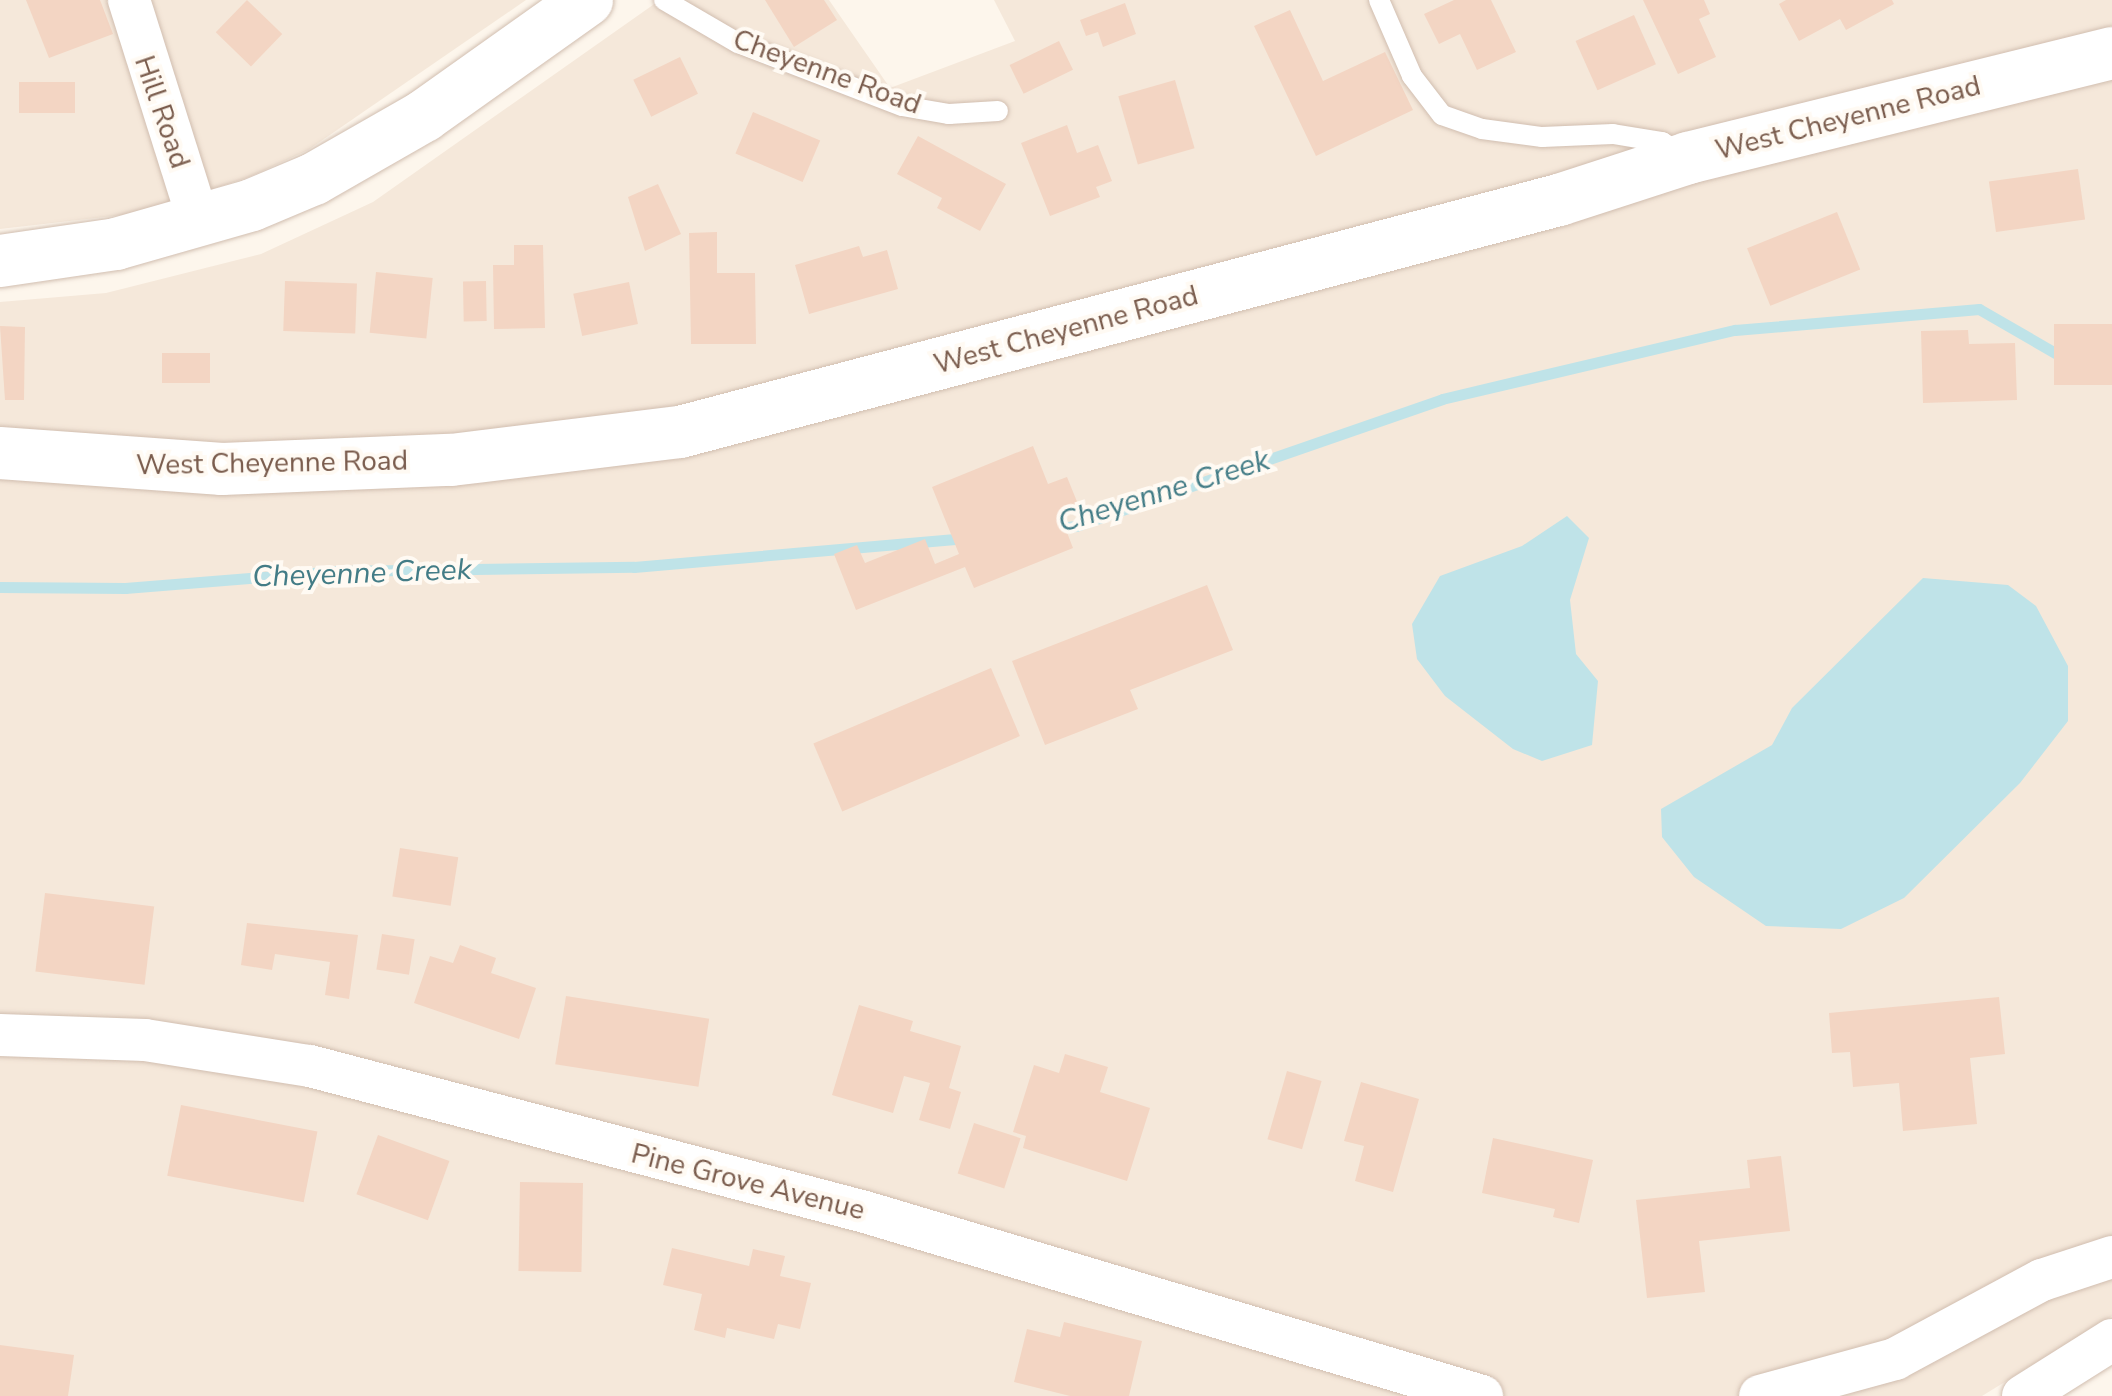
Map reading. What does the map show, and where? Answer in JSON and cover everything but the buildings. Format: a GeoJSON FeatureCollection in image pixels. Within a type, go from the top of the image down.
{"type":"FeatureCollection","features":[{"type":"Feature","properties":{"kind":"street","name":"Hill Road"},"geometry":{"type":"LineString","coordinates":[[128,0],[200,222]]}},
{"type":"Feature","properties":{"kind":"street"},"geometry":{"type":"LineString","coordinates":[[0,260],[116,244],[200,222],[314,179],[372,149],[587,0]]}},
{"type":"Feature","properties":{"kind":"street","name":"West Cheyenne Road"},"geometry":{"type":"LineString","coordinates":[[0,453],[222,469],[451,460],[680,432],[1559,200],[1688,158],[2112,53]]}},
{"type":"Feature","properties":{"kind":"street","name":"Pine Grove Avenue"},"geometry":{"type":"LineString","coordinates":[[0,1035],[145,1040],[385,1085],[882,1217],[1482,1396]]}},
{"type":"Feature","properties":{"kind":"street"},"geometry":{"type":"LineString","coordinates":[[1760,1396],[1895,1359],[2042,1280],[2112,1257]]}},
{"type":"Feature","properties":{"kind":"street"},"geometry":{"type":"LineString","coordinates":[[2023,1396],[2112,1340]]}},
{"type":"Feature","properties":{"kind":"lane","name":"Cheyenne Road"},"geometry":{"type":"LineString","coordinates":[[664,0],[738,43],[902,106],[949,114],[998,112]]}},
{"type":"Feature","properties":{"kind":"lane"},"geometry":{"type":"LineString","coordinates":[[1379,0],[1412,76],[1442,114],[1482,130],[1542,137],[1613,134],[1662,142],[1688,158]]}},
{"type":"Feature","properties":{"kind":"shaded area"},"geometry":{"type":"Polygon","coordinates":[[[0,0],[526,0],[308,150],[249,177],[139,213],[0,229],[0,0]]]}},
{"type":"Feature","properties":{"kind":"shaded area"},"geometry":{"type":"Polygon","coordinates":[[[660,0],[829,0],[890,88],[1015,41],[994,0],[2112,0],[2112,1316],[1982,1396],[0,1396],[0,302],[106,293],[261,254],[373,202],[660,0]]]}},
{"type":"Feature","properties":{"kind":"water"},"geometry":{"type":"Polygon","coordinates":[[[1567,516],[1589,538],[1570,600],[1576,654],[1598,681],[1592,745],[1542,761],[1513,749],[1445,696],[1417,659],[1412,624],[1440,576],[1522,546],[1567,516]]]}},
{"type":"Feature","properties":{"kind":"water"},"geometry":{"type":"Polygon","coordinates":[[[1923,578],[2008,585],[2036,606],[2068,666],[2068,721],[2020,783],[1904,898],[1841,929],[1766,926],[1694,877],[1662,837],[1661,809],[1772,745],[1792,708],[1923,578]]]}},
{"type":"Feature","properties":{"kind":"waterway","name":"Cheyenne Creek"},"geometry":{"type":"LineString","coordinates":[[1052,529],[1076,526],[1442,399],[1735,330],[1979,309],[2069,361]]}},
{"type":"Feature","properties":{"kind":"waterway","name":"Cheyenne Creek"},"geometry":{"type":"LineString","coordinates":[[0,587],[125,588],[336,571],[634,567],[964,538]]}}]}
